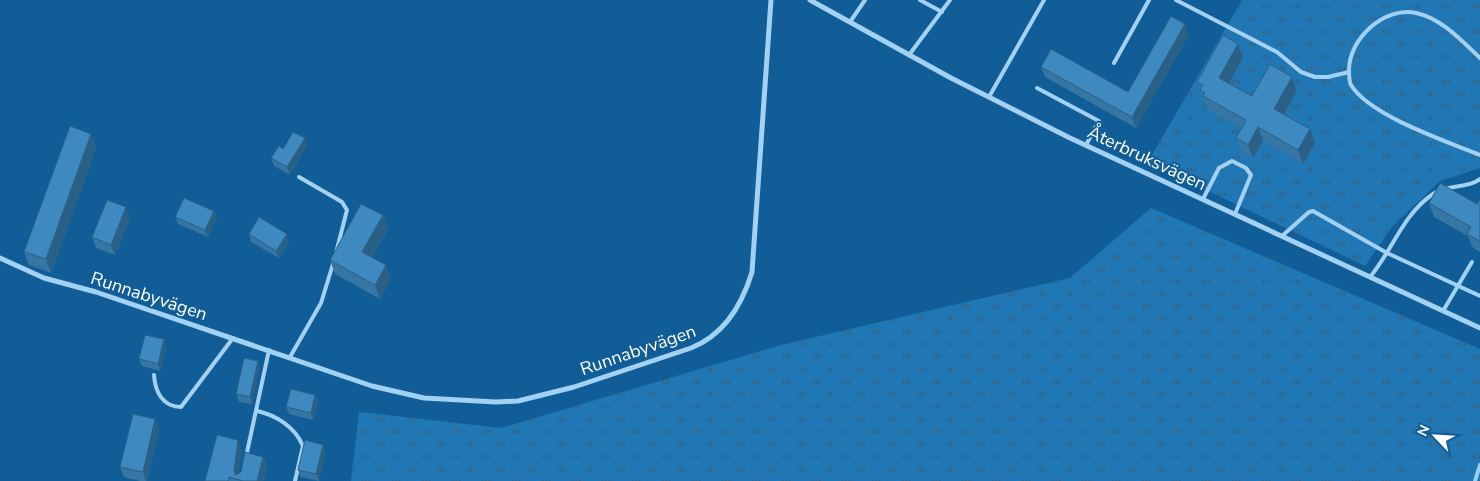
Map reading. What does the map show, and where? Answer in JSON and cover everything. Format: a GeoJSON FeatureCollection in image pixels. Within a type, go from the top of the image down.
{"type":"FeatureCollection","features":[{"type":"Feature","properties":{"kind":"street","name":"Runnabyvägen"},"geometry":{"type":"LineString","coordinates":[[0,258],[44,278],[96,292],[372,386],[402,394],[496,402],[518,401],[546,396],[706,342],[738,308],[746,292],[752,272],[771,0]]}},
{"type":"Feature","properties":{"kind":"street","name":"Återbruksvägen"},"geometry":{"type":"LineString","coordinates":[[810,0],[989,97],[1086,145],[1480,328]]}},
{"type":"Feature","properties":{"kind":"lane"},"geometry":{"type":"LineString","coordinates":[[850,22],[865,0]]}},
{"type":"Feature","properties":{"kind":"lane"},"geometry":{"type":"LineString","coordinates":[[920,0],[942,12]]}},
{"type":"Feature","properties":{"kind":"lane"},"geometry":{"type":"LineString","coordinates":[[910,55],[950,0]]}},
{"type":"Feature","properties":{"kind":"lane"},"geometry":{"type":"LineString","coordinates":[[989,97],[1044,0]]}},
{"type":"Feature","properties":{"kind":"lane"},"geometry":{"type":"LineString","coordinates":[[1114,64],[1149,0]]}},
{"type":"Feature","properties":{"kind":"lane"},"geometry":{"type":"LineString","coordinates":[[1176,0],[1277,52],[1301,72],[1314,77],[1328,78],[1349,72]]}},
{"type":"Feature","properties":{"kind":"lane"},"geometry":{"type":"LineString","coordinates":[[1480,58],[1458,37],[1431,18],[1415,12],[1398,13],[1380,19],[1368,31],[1350,60],[1349,72],[1350,84],[1369,102],[1392,117],[1480,154]]}},
{"type":"Feature","properties":{"kind":"lane"},"geometry":{"type":"LineString","coordinates":[[1037,88],[1100,121],[1086,145]]}},
{"type":"Feature","properties":{"kind":"lane"},"geometry":{"type":"LineString","coordinates":[[1203,199],[1219,168],[1232,161],[1246,168],[1251,175],[1235,214]]}},
{"type":"Feature","properties":{"kind":"lane"},"geometry":{"type":"LineString","coordinates":[[290,357],[321,303],[330,279],[346,210],[342,202],[299,178]]}},
{"type":"Feature","properties":{"kind":"lane"},"geometry":{"type":"LineString","coordinates":[[1370,277],[1398,234],[1424,201],[1446,187],[1467,184],[1480,179]]}},
{"type":"Feature","properties":{"kind":"lane"},"geometry":{"type":"LineString","coordinates":[[1282,236],[1309,212],[1314,211],[1387,253],[1480,296]]}},
{"type":"Feature","properties":{"kind":"lane"},"geometry":{"type":"LineString","coordinates":[[1443,312],[1472,262]]}},
{"type":"Feature","properties":{"kind":"lane"},"geometry":{"type":"LineString","coordinates":[[154,374],[158,392],[163,401],[172,407],[181,407],[234,338]]}},
{"type":"Feature","properties":{"kind":"lane"},"geometry":{"type":"LineString","coordinates":[[245,463],[269,350]]}},
{"type":"Feature","properties":{"kind":"lane"},"geometry":{"type":"LineString","coordinates":[[257,411],[274,416],[301,440],[303,446],[295,481]]}},
{"type":"Feature","properties":{"kind":"green space"},"geometry":{"type":"Polygon","coordinates":[[[1242,0],[1480,0],[1480,168],[1440,181],[1392,227],[1365,266],[1148,162],[1242,0]]]}},
{"type":"Feature","properties":{"kind":"green space"},"geometry":{"type":"Polygon","coordinates":[[[1151,208],[1480,349],[1480,481],[351,481],[359,412],[501,428],[781,345],[1070,278],[1151,208]]]}},
{"type":"Feature","properties":{"kind":"building"},"geometry":{"type":"Polygon","coordinates":[[[1171,16],[1185,24],[1132,117],[1041,67],[1051,49],[1128,92],[1171,16]]]}},
{"type":"Feature","properties":{"kind":"building"},"geometry":{"type":"Polygon","coordinates":[[[1223,35],[1238,44],[1219,78],[1252,96],[1270,64],[1292,77],[1274,109],[1310,129],[1298,150],[1258,127],[1248,145],[1236,138],[1246,120],[1203,96],[1205,93],[1200,90],[1203,85],[1197,82],[1223,35]]]}},
{"type":"Feature","properties":{"kind":"building"},"geometry":{"type":"Polygon","coordinates":[[[70,126],[91,134],[46,259],[24,252],[70,126]]]}},
{"type":"Feature","properties":{"kind":"building"},"geometry":{"type":"Polygon","coordinates":[[[293,132],[305,138],[287,167],[271,158],[279,146],[283,149],[293,132]]]}},
{"type":"Feature","properties":{"kind":"building"},"geometry":{"type":"Polygon","coordinates":[[[1440,183],[1477,204],[1480,198],[1480,241],[1467,234],[1471,227],[1429,203],[1440,183]]]}},
{"type":"Feature","properties":{"kind":"building"},"geometry":{"type":"Polygon","coordinates":[[[184,198],[214,211],[205,230],[175,217],[184,198]]]}},
{"type":"Feature","properties":{"kind":"building"},"geometry":{"type":"Polygon","coordinates":[[[107,200],[126,207],[111,245],[92,237],[107,200]]]}},
{"type":"Feature","properties":{"kind":"building"},"geometry":{"type":"Polygon","coordinates":[[[361,204],[383,215],[362,252],[386,265],[375,285],[330,260],[361,204]]]}},
{"type":"Feature","properties":{"kind":"building"},"geometry":{"type":"Polygon","coordinates":[[[259,217],[287,234],[276,251],[249,234],[259,217]]]}},
{"type":"Feature","properties":{"kind":"building"},"geometry":{"type":"Polygon","coordinates":[[[145,335],[164,339],[158,364],[139,359],[145,335]]]}},
{"type":"Feature","properties":{"kind":"building"},"geometry":{"type":"Polygon","coordinates":[[[244,358],[258,361],[250,397],[236,394],[244,358]]]}},
{"type":"Feature","properties":{"kind":"building"},"geometry":{"type":"Polygon","coordinates":[[[291,389],[315,395],[311,413],[286,407],[291,389]]]}},
{"type":"Feature","properties":{"kind":"building"},"geometry":{"type":"Polygon","coordinates":[[[133,414],[155,419],[143,472],[120,467],[133,414]]]}},
{"type":"Feature","properties":{"kind":"building"},"geometry":{"type":"Polygon","coordinates":[[[217,435],[238,440],[234,471],[236,475],[241,472],[245,452],[263,457],[257,481],[243,481],[229,477],[228,481],[205,481],[217,435]]]}},
{"type":"Feature","properties":{"kind":"building"},"geometry":{"type":"Polygon","coordinates":[[[305,440],[323,445],[316,474],[298,470],[305,440]]]}},
{"type":"Feature","properties":{"kind":"waterway"},"geometry":{"type":"LineString","coordinates":[[1475,481],[1480,465]]}}]}
